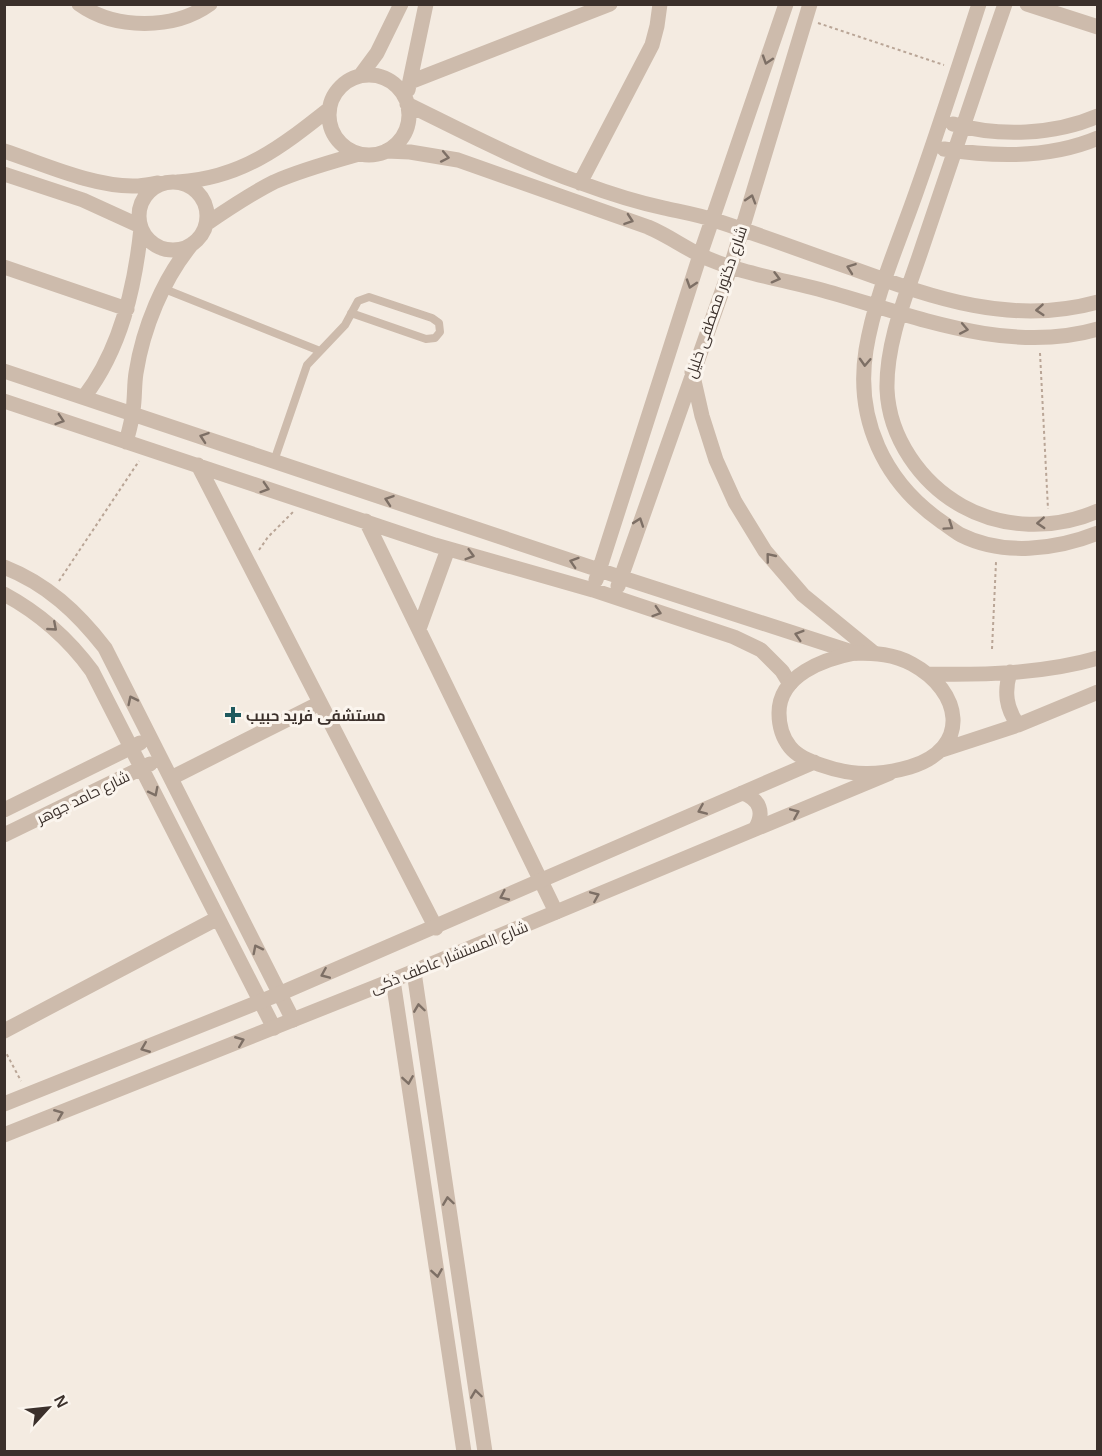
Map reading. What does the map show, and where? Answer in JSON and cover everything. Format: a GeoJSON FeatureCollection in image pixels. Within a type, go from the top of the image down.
{"type":"FeatureCollection","features":[{"type":"Feature","properties":{"kind":"street"},"geometry":{"type":"LineString","coordinates":[[79,4],[88,11],[124,22],[162,23],[198,12],[210,4]]}},
{"type":"Feature","properties":{"kind":"street"},"geometry":{"type":"LineString","coordinates":[[360,76],[377,53],[401,4]]}},
{"type":"Feature","properties":{"kind":"street"},"geometry":{"type":"LineString","coordinates":[[206,224],[248,196],[275,182],[359,154],[377,154],[398,143],[405,131],[408,118],[406,103],[426,4]]}},
{"type":"Feature","properties":{"kind":"street"},"geometry":{"type":"LineString","coordinates":[[410,82],[610,4]]}},
{"type":"Feature","properties":{"kind":"street"},"geometry":{"type":"LineString","coordinates":[[580,183],[652,45],[660,4]]}},
{"type":"Feature","properties":{"kind":"street","name":"شارع دكتور مصطفى خليل"},"geometry":{"type":"LineString","coordinates":[[593,590],[700,255],[786,4]]}},
{"type":"Feature","properties":{"kind":"street"},"geometry":{"type":"LineString","coordinates":[[979,4],[942,121],[877,305],[866,350],[864,393],[872,435],[887,466],[908,494],[961,535],[997,547],[1039,549],[1098,533]]}},
{"type":"Feature","properties":{"kind":"street"},"geometry":{"type":"LineString","coordinates":[[1005,4],[901,312],[889,353],[887,391],[895,428],[908,455],[927,480],[950,499],[980,516],[1014,524],[1049,523],[1098,511]]}},
{"type":"Feature","properties":{"kind":"street"},"geometry":{"type":"LineString","coordinates":[[1027,4],[1098,27]]}},
{"type":"Feature","properties":{"kind":"street","name":"شارع دكتور مصطفى خليل"},"geometry":{"type":"LineString","coordinates":[[615,598],[620,578],[731,266],[808,12]]}},
{"type":"Feature","properties":{"kind":"street"},"geometry":{"type":"LineString","coordinates":[[359,154],[346,148],[336,138],[330,124],[329,109],[334,94],[345,82],[360,76],[374,75],[388,80],[399,89],[406,103],[464,133],[580,183],[662,208],[714,219],[909,290],[948,301],[986,308],[1035,310],[1078,307],[1098,302]]}},
{"type":"Feature","properties":{"kind":"street"},"geometry":{"type":"LineString","coordinates":[[4,151],[110,184],[135,186],[200,180],[230,172],[258,160],[284,145],[329,109]]}},
{"type":"Feature","properties":{"kind":"street"},"geometry":{"type":"LineString","coordinates":[[942,121],[1004,132],[1047,130],[1098,116]]}},
{"type":"Feature","properties":{"kind":"street"},"geometry":{"type":"LineString","coordinates":[[933,147],[991,154],[1026,153],[1061,148],[1098,138]]}},
{"type":"Feature","properties":{"kind":"street"},"geometry":{"type":"LineString","coordinates":[[386,151],[410,152],[458,160],[648,227],[667,235],[700,255],[731,266],[970,331],[1040,338],[1098,328]]}},
{"type":"Feature","properties":{"kind":"street"},"geometry":{"type":"LineString","coordinates":[[40,186],[46,165]]}},
{"type":"Feature","properties":{"kind":"street"},"geometry":{"type":"LineString","coordinates":[[4,174],[104,208],[140,227],[153,244],[163,249],[173,250],[192,244]]}},
{"type":"Feature","properties":{"kind":"street"},"geometry":{"type":"LineString","coordinates":[[84,397],[105,366],[127,309],[136,266],[140,227],[138,215],[141,204],[146,194],[154,187],[170,182],[186,185],[196,191],[203,201],[206,224],[203,232],[174,267],[162,288],[138,358],[133,413],[126,442]]}},
{"type":"Feature","properties":{"kind":"street"},"geometry":{"type":"LineString","coordinates":[[4,267],[127,309]]}},
{"type":"Feature","properties":{"kind":"street"},"geometry":{"type":"LineString","coordinates":[[4,371],[620,578],[855,653]]}},
{"type":"Feature","properties":{"kind":"street"},"geometry":{"type":"LineString","coordinates":[[692,372],[702,416],[716,460],[735,502],[765,551],[803,595],[874,653]]}},
{"type":"Feature","properties":{"kind":"street"},"geometry":{"type":"LineString","coordinates":[[4,401],[441,547],[593,590],[748,642],[772,660],[790,684]]}},
{"type":"Feature","properties":{"kind":"street"},"geometry":{"type":"LineString","coordinates":[[198,465],[436,928]]}},
{"type":"Feature","properties":{"kind":"street"},"geometry":{"type":"LineString","coordinates":[[419,629],[441,547],[444,519]]}},
{"type":"Feature","properties":{"kind":"street"},"geometry":{"type":"LineString","coordinates":[[366,521],[556,912]]}},
{"type":"Feature","properties":{"kind":"street"},"geometry":{"type":"LineString","coordinates":[[4,567],[51,592],[88,627],[105,648],[293,1020]]}},
{"type":"Feature","properties":{"kind":"street"},"geometry":{"type":"LineString","coordinates":[[4,594],[44,619],[62,634],[96,678],[274,1028]]}},
{"type":"Feature","properties":{"kind":"street"},"geometry":{"type":"LineString","coordinates":[[748,642],[753,640],[758,632],[756,622]]}},
{"type":"Feature","properties":{"kind":"street"},"geometry":{"type":"LineString","coordinates":[[939,751],[949,738],[954,720],[951,703],[942,687],[928,674],[893,656],[855,653],[836,657],[818,664],[790,684],[783,695],[779,708],[779,722],[790,748],[801,757],[813,762],[847,773],[864,775],[890,772],[915,765],[939,751],[1017,725],[1098,692]]}},
{"type":"Feature","properties":{"kind":"street"},"geometry":{"type":"LineString","coordinates":[[928,674],[1010,672],[1066,666],[1098,658]]}},
{"type":"Feature","properties":{"kind":"street"},"geometry":{"type":"LineString","coordinates":[[1010,672],[1006,694],[1011,716],[1017,725]]}},
{"type":"Feature","properties":{"kind":"street"},"geometry":{"type":"LineString","coordinates":[[171,778],[320,703]]}},
{"type":"Feature","properties":{"kind":"street","name":"شارع حامد جوهر"},"geometry":{"type":"LineString","coordinates":[[4,810],[151,738]]}},
{"type":"Feature","properties":{"kind":"street","name":"شارع حامد جوهر"},"geometry":{"type":"LineString","coordinates":[[4,836],[161,758]]}},
{"type":"Feature","properties":{"kind":"street","name":"شارع المستشار عاطف ذكى"},"geometry":{"type":"LineString","coordinates":[[4,1104],[260,1002],[436,928],[541,879],[813,762]]}},
{"type":"Feature","properties":{"kind":"street","name":"شارع المستشار عاطف ذكى"},"geometry":{"type":"LineString","coordinates":[[4,1135],[393,981],[890,772]]}},
{"type":"Feature","properties":{"kind":"street"},"geometry":{"type":"LineString","coordinates":[[742,793],[756,800],[760,807],[760,823],[755,830]]}},
{"type":"Feature","properties":{"kind":"street"},"geometry":{"type":"LineString","coordinates":[[4,1031],[218,918]]}},
{"type":"Feature","properties":{"kind":"street"},"geometry":{"type":"LineString","coordinates":[[414,972],[485,1452]]}},
{"type":"Feature","properties":{"kind":"street"},"geometry":{"type":"LineString","coordinates":[[393,981],[464,1452]]}},
{"type":"Feature","properties":{"kind":"lane"},"geometry":{"type":"LineString","coordinates":[[162,288],[320,351]]}},
{"type":"Feature","properties":{"kind":"lane"},"geometry":{"type":"LineString","coordinates":[[274,461],[307,365],[345,325],[351,313],[357,301],[369,297],[436,320],[439,323],[440,332],[435,338],[426,339],[351,313]]}},
{"type":"Feature","properties":{"kind":"path"},"geometry":{"type":"LineString","coordinates":[[808,12],[958,69]]}},
{"type":"Feature","properties":{"kind":"path"},"geometry":{"type":"LineString","coordinates":[[1040,338],[1049,523]]}},
{"type":"Feature","properties":{"kind":"path"},"geometry":{"type":"LineString","coordinates":[[51,592],[147,448]]}},
{"type":"Feature","properties":{"kind":"path"},"geometry":{"type":"LineString","coordinates":[[250,567],[268,537],[293,512],[308,502]]}},
{"type":"Feature","properties":{"kind":"path"},"geometry":{"type":"LineString","coordinates":[[992,649],[997,547]]}},
{"type":"Feature","properties":{"kind":"path"},"geometry":{"type":"LineString","coordinates":[[4,1048],[28,1095]]}},
{"type":"Feature","properties":{"kind":"place","name":"مستشفى فريد حبيب"},"geometry":{"type":"Point","coordinates":[233,715]}}]}
